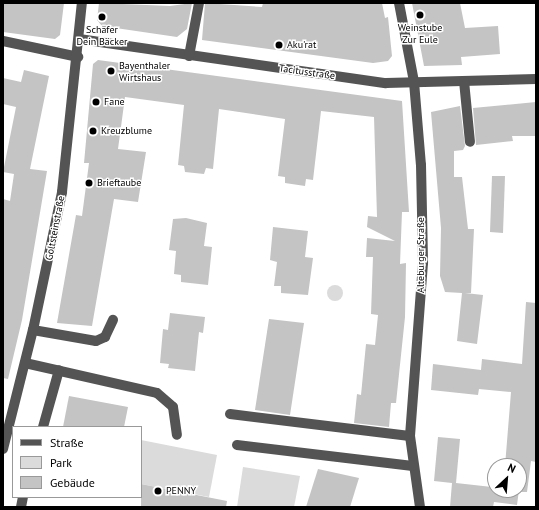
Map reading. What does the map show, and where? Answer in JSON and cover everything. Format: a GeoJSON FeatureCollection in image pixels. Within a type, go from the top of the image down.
{"type":"FeatureCollection","features":[{"type":"Feature","properties":{"kind":"street","name":"Goltsteinstraße"},"geometry":{"type":"LineString","coordinates":[[3,449],[33,330],[62,192],[78,57],[82,3]]}},
{"type":"Feature","properties":{"kind":"street"},"geometry":{"type":"LineString","coordinates":[[189,56],[199,3]]}},
{"type":"Feature","properties":{"kind":"street","name":"Alteburger Straße"},"geometry":{"type":"LineString","coordinates":[[398,3],[414,82],[423,263],[410,436],[413,466],[420,507]]}},
{"type":"Feature","properties":{"kind":"street","name":"Tacitusstraße"},"geometry":{"type":"LineString","coordinates":[[79,39],[189,56],[386,83],[536,79]]}},
{"type":"Feature","properties":{"kind":"street"},"geometry":{"type":"LineString","coordinates":[[3,41],[78,57]]}},
{"type":"Feature","properties":{"kind":"street"},"geometry":{"type":"LineString","coordinates":[[464,81],[470,142]]}},
{"type":"Feature","properties":{"kind":"street"},"geometry":{"type":"LineString","coordinates":[[33,330],[96,341],[105,337],[113,320]]}},
{"type":"Feature","properties":{"kind":"street"},"geometry":{"type":"LineString","coordinates":[[25,363],[157,393],[174,407],[177,435]]}},
{"type":"Feature","properties":{"kind":"street"},"geometry":{"type":"LineString","coordinates":[[43,426],[59,370]]}},
{"type":"Feature","properties":{"kind":"street"},"geometry":{"type":"LineString","coordinates":[[230,414],[410,436]]}},
{"type":"Feature","properties":{"kind":"street"},"geometry":{"type":"LineString","coordinates":[[238,445],[413,466]]}},
{"type":"Feature","properties":{"kind":"green space"},"geometry":{"type":"Polygon","coordinates":[[[332,285],[338,285],[343,290],[341,299],[338,301],[332,301],[327,296],[327,290],[332,285]]]}},
{"type":"Feature","properties":{"kind":"green space"},"geometry":{"type":"Polygon","coordinates":[[[142,440],[217,455],[209,497],[142,484],[142,440]]]}},
{"type":"Feature","properties":{"kind":"green space"},"geometry":{"type":"Polygon","coordinates":[[[243,467],[300,476],[294,507],[237,507],[243,467]]]}},
{"type":"Feature","properties":{"kind":"building"},"geometry":{"type":"Polygon","coordinates":[[[4,3],[64,3],[60,35],[55,39],[3,32],[4,3]]]}},
{"type":"Feature","properties":{"kind":"building"},"geometry":{"type":"Polygon","coordinates":[[[99,3],[170,6],[192,3],[187,29],[177,37],[102,26],[97,20],[99,3]]]}},
{"type":"Feature","properties":{"kind":"building"},"geometry":{"type":"Polygon","coordinates":[[[205,3],[262,7],[263,3],[382,3],[385,18],[388,17],[392,56],[388,61],[373,63],[202,40],[205,3]]]}},
{"type":"Feature","properties":{"kind":"building"},"geometry":{"type":"Polygon","coordinates":[[[412,3],[460,3],[465,28],[498,26],[500,54],[461,57],[462,65],[424,66],[412,3]]]}},
{"type":"Feature","properties":{"kind":"building"},"geometry":{"type":"Polygon","coordinates":[[[98,60],[402,101],[409,212],[402,212],[400,264],[406,263],[405,317],[396,403],[391,403],[389,427],[354,423],[357,394],[361,395],[366,344],[375,345],[378,315],[371,314],[373,257],[366,257],[367,238],[395,241],[367,227],[368,216],[377,217],[374,117],[321,111],[313,180],[306,179],[305,186],[285,183],[285,177],[278,176],[285,119],[219,109],[213,169],[206,168],[204,174],[185,172],[184,166],[178,165],[184,105],[125,97],[118,149],[146,152],[138,202],[114,199],[92,326],[57,323],[76,215],[82,216],[89,163],[84,163],[93,64],[98,60]]]}},
{"type":"Feature","properties":{"kind":"building"},"geometry":{"type":"Polygon","coordinates":[[[24,70],[49,76],[30,169],[47,171],[22,320],[8,379],[3,378],[3,199],[10,201],[14,174],[3,172],[16,107],[3,104],[3,78],[21,82],[24,70]]]}},
{"type":"Feature","properties":{"kind":"building"},"geometry":{"type":"Polygon","coordinates":[[[536,102],[536,136],[512,136],[513,141],[476,145],[473,108],[536,102]]]}},
{"type":"Feature","properties":{"kind":"building"},"geometry":{"type":"Polygon","coordinates":[[[460,106],[465,146],[463,150],[454,151],[454,177],[462,177],[468,229],[474,229],[471,293],[465,293],[483,295],[477,344],[457,341],[462,293],[445,292],[440,276],[441,228],[431,112],[460,106]]]}},
{"type":"Feature","properties":{"kind":"building"},"geometry":{"type":"Polygon","coordinates":[[[492,176],[505,176],[503,233],[490,232],[492,176]]]}},
{"type":"Feature","properties":{"kind":"building"},"geometry":{"type":"Polygon","coordinates":[[[186,218],[207,223],[204,246],[212,247],[208,285],[181,282],[181,275],[174,274],[176,251],[169,250],[173,219],[186,218]]]}},
{"type":"Feature","properties":{"kind":"building"},"geometry":{"type":"Polygon","coordinates":[[[273,227],[308,231],[305,257],[313,258],[308,295],[281,293],[281,286],[274,286],[277,262],[270,260],[273,227]]]}},
{"type":"Feature","properties":{"kind":"building"},"geometry":{"type":"Polygon","coordinates":[[[526,302],[536,303],[536,462],[531,461],[527,492],[527,458],[506,458],[511,392],[479,389],[478,395],[431,390],[433,364],[481,370],[482,359],[522,364],[526,302]]]}},
{"type":"Feature","properties":{"kind":"building"},"geometry":{"type":"Polygon","coordinates":[[[170,313],[205,317],[203,333],[199,332],[195,371],[168,368],[169,364],[160,363],[163,329],[168,330],[170,313]]]}},
{"type":"Feature","properties":{"kind":"building"},"geometry":{"type":"Polygon","coordinates":[[[269,319],[304,323],[290,415],[255,410],[269,319]]]}},
{"type":"Feature","properties":{"kind":"building"},"geometry":{"type":"Polygon","coordinates":[[[69,396],[128,407],[124,426],[63,426],[69,396]]]}},
{"type":"Feature","properties":{"kind":"building"},"geometry":{"type":"Polygon","coordinates":[[[438,437],[460,439],[456,483],[487,486],[487,498],[518,498],[517,505],[494,502],[493,507],[450,507],[452,483],[434,481],[438,437]]]}},
{"type":"Feature","properties":{"kind":"building"},"geometry":{"type":"Polygon","coordinates":[[[318,469],[359,478],[350,507],[306,507],[318,469]]]}},
{"type":"Feature","properties":{"kind":"building","name":"PENNY"},"geometry":{"type":"Polygon","coordinates":[[[142,484],[227,501],[226,507],[141,507],[142,484]]]}},
{"type":"Feature","properties":{"kind":"place","name":"Weinstube Zur Eule"},"geometry":{"type":"Point","coordinates":[420,15]}},
{"type":"Feature","properties":{"kind":"place","name":"Schäfer Dein Bäcker"},"geometry":{"type":"Point","coordinates":[102,17]}},
{"type":"Feature","properties":{"kind":"place","name":"Aku'rat"},"geometry":{"type":"Point","coordinates":[279,45]}},
{"type":"Feature","properties":{"kind":"place","name":"Bayenthaler Wirtshaus"},"geometry":{"type":"Point","coordinates":[111,71]}},
{"type":"Feature","properties":{"kind":"place","name":"Fane"},"geometry":{"type":"Point","coordinates":[96,102]}},
{"type":"Feature","properties":{"kind":"place","name":"Kreuzblume"},"geometry":{"type":"Point","coordinates":[93,131]}},
{"type":"Feature","properties":{"kind":"place","name":"Brieftaube"},"geometry":{"type":"Point","coordinates":[89,183]}},
{"type":"Feature","properties":{"kind":"place","name":"PENNY"},"geometry":{"type":"Point","coordinates":[158,491]}}]}
